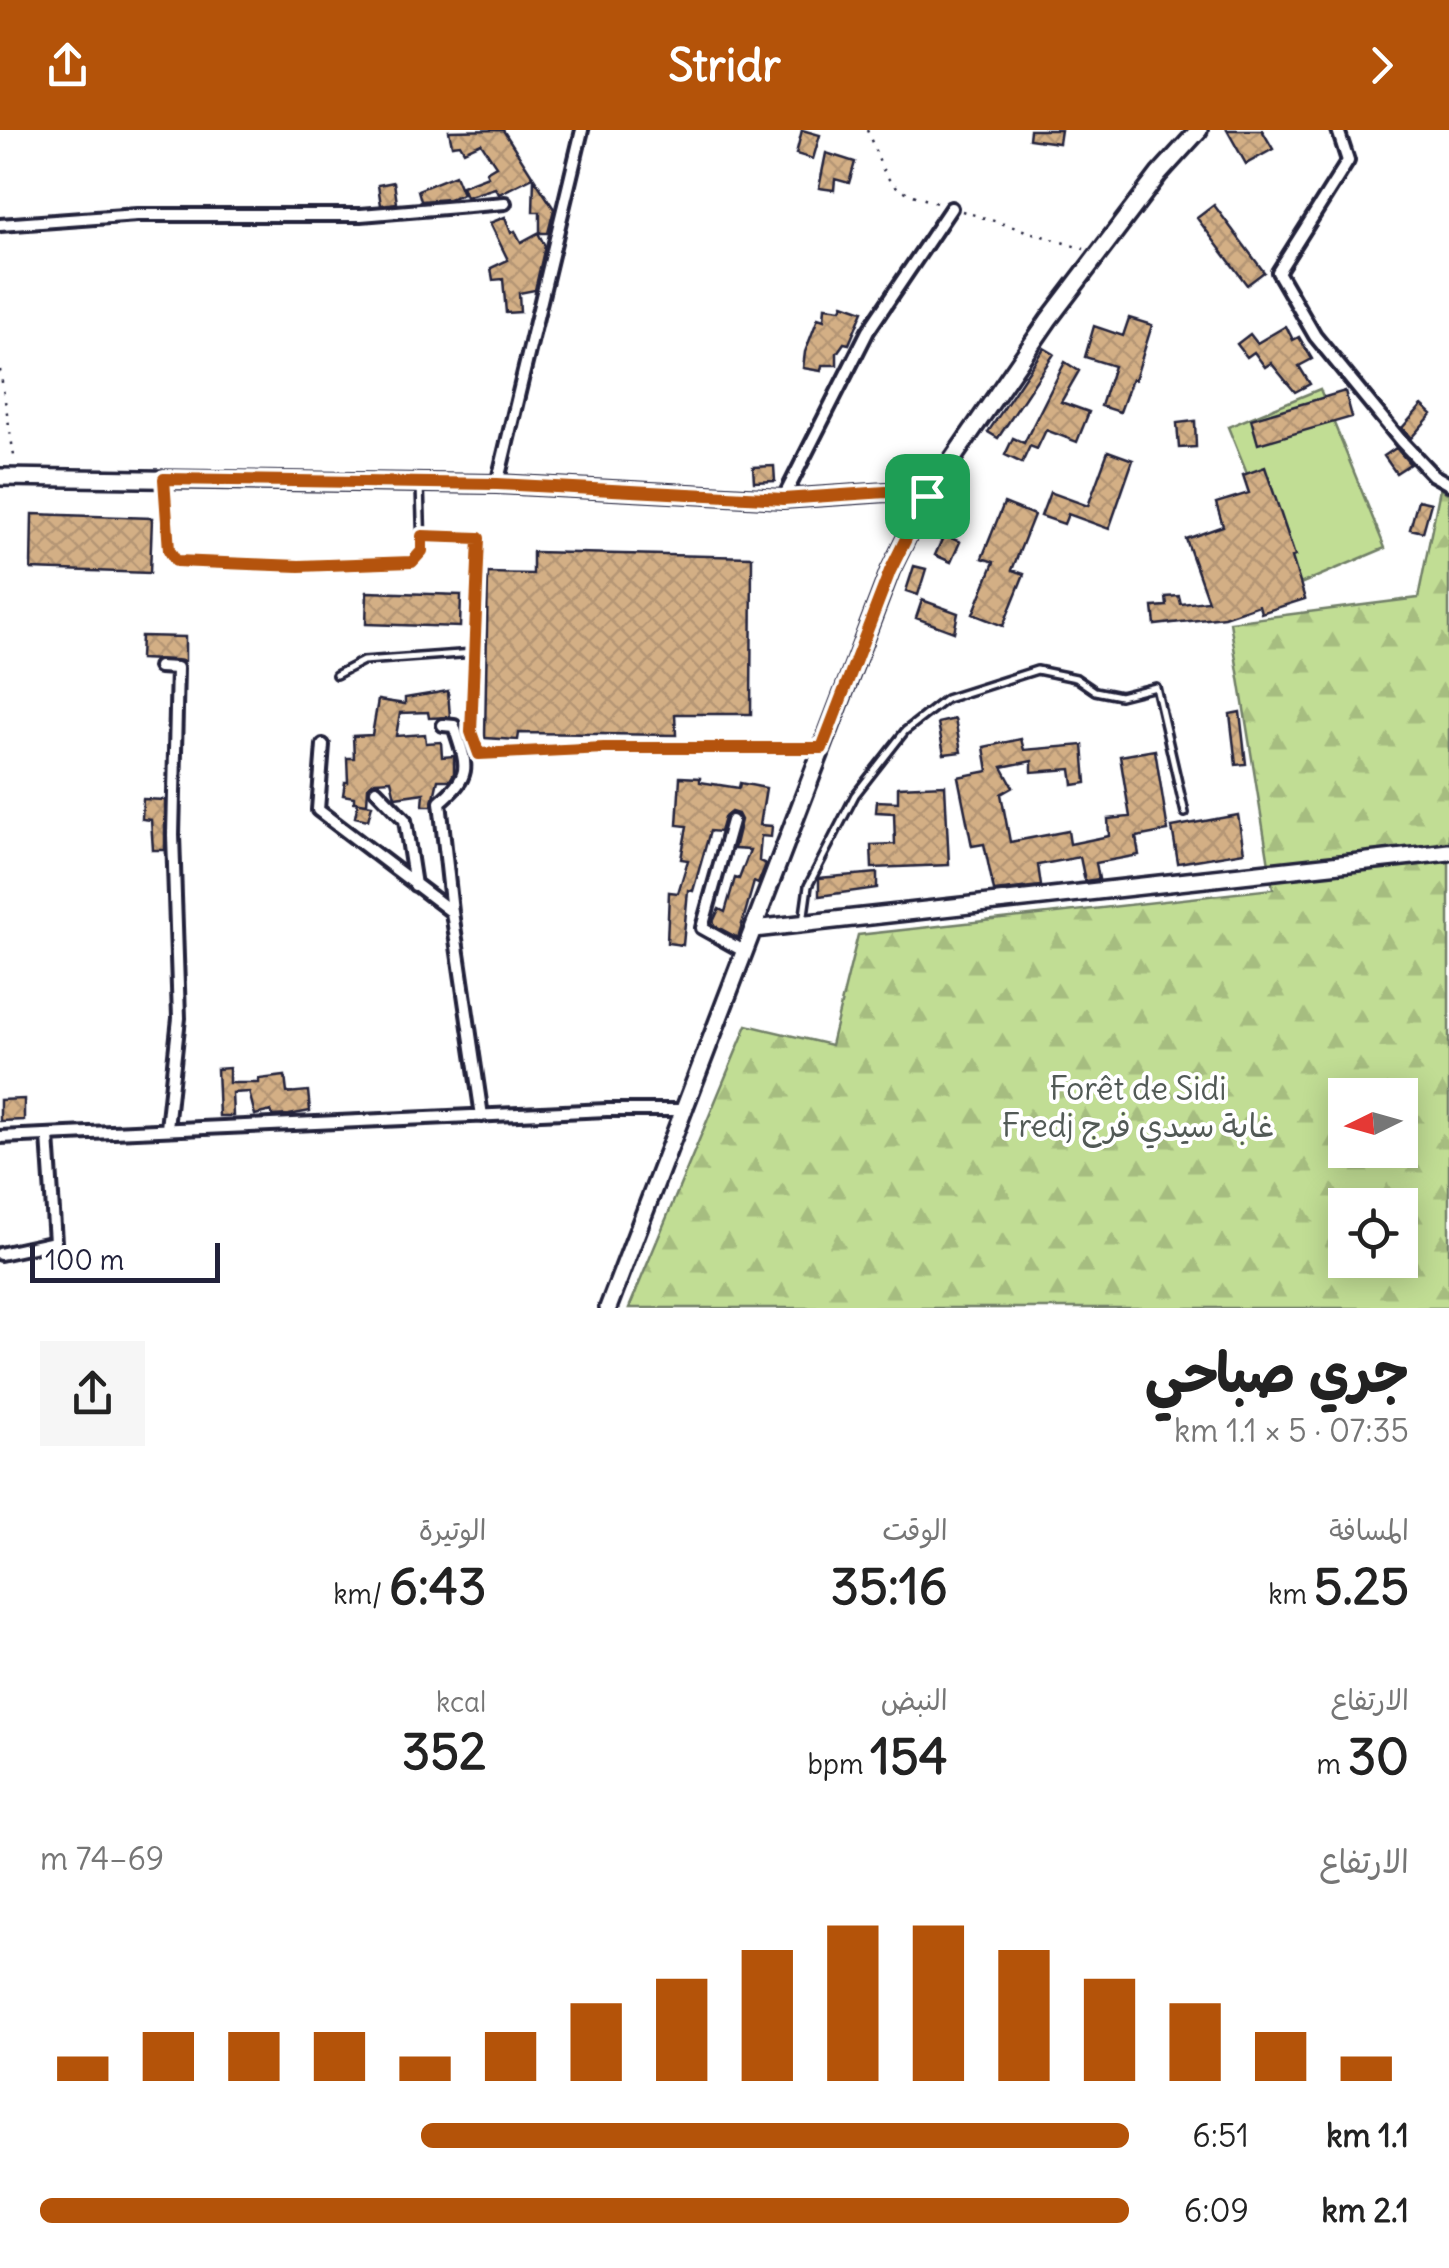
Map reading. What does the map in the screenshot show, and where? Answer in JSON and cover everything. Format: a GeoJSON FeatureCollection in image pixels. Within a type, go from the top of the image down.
{"type":"FeatureCollection","features":[{"type":"Feature","properties":{"kind":"main road"},"geometry":{"type":"LineString","coordinates":[[608,1308],[890,571],[927,496],[1049,319],[1159,174],[1200,130]]}},
{"type":"Feature","properties":{"kind":"main road"},"geometry":{"type":"LineString","coordinates":[[0,478],[497,484],[783,499],[886,492],[927,496]]}},
{"type":"Feature","properties":{"kind":"main road"},"geometry":{"type":"LineString","coordinates":[[754,929],[1449,852]]}},
{"type":"Feature","properties":{"kind":"street"},"geometry":{"type":"LineString","coordinates":[[497,484],[582,130]]}},
{"type":"Feature","properties":{"kind":"street"},"geometry":{"type":"LineString","coordinates":[[1338,130],[1348,162],[1278,272],[1315,336],[1433,476],[1449,484]]}},
{"type":"Feature","properties":{"kind":"street"},"geometry":{"type":"LineString","coordinates":[[0,225],[137,215],[361,214],[505,203]]}},
{"type":"Feature","properties":{"kind":"street"},"geometry":{"type":"LineString","coordinates":[[783,499],[868,331],[951,208]]}},
{"type":"Feature","properties":{"kind":"street"},"geometry":{"type":"LineString","coordinates":[[159,667],[178,668],[173,835],[179,1018],[168,1128]]}},
{"type":"Feature","properties":{"kind":"street"},"geometry":{"type":"LineString","coordinates":[[443,725],[454,726],[464,757],[465,775],[460,785],[440,802],[482,1116]]}},
{"type":"Feature","properties":{"kind":"street"},"geometry":{"type":"LineString","coordinates":[[323,746],[318,810],[452,912]]}},
{"type":"Feature","properties":{"kind":"street"},"geometry":{"type":"LineString","coordinates":[[376,790],[405,820],[415,885]]}},
{"type":"Feature","properties":{"kind":"street"},"geometry":{"type":"LineString","coordinates":[[732,821],[702,928],[745,952]]}},
{"type":"Feature","properties":{"kind":"street"},"geometry":{"type":"LineString","coordinates":[[0,1136],[685,1110]]}},
{"type":"Feature","properties":{"kind":"street"},"geometry":{"type":"LineString","coordinates":[[0,1254],[55,1242],[48,1136]]}},
{"type":"Feature","properties":{"kind":"lane"},"geometry":{"type":"LineString","coordinates":[[164,479],[169,550],[176,561],[299,566],[412,562],[422,551],[420,482]]}},
{"type":"Feature","properties":{"kind":"lane"},"geometry":{"type":"LineString","coordinates":[[422,536],[479,538],[471,732],[479,754],[604,748],[822,748]]}},
{"type":"Feature","properties":{"kind":"lane"},"geometry":{"type":"LineString","coordinates":[[336,675],[363,661],[475,653]]}},
{"type":"Feature","properties":{"kind":"lane"},"geometry":{"type":"LineString","coordinates":[[803,924],[808,886],[847,810],[905,731],[946,699],[1037,670],[1076,678],[1095,691],[1120,696],[1156,687],[1184,813]]}},
{"type":"Feature","properties":{"kind":"path"},"geometry":{"type":"LineString","coordinates":[[867,130],[888,182],[907,194],[1098,254]]}},
{"type":"Feature","properties":{"kind":"path"},"geometry":{"type":"LineString","coordinates":[[0,370],[18,478]]}},
{"type":"Feature","properties":{"kind":"green space"},"geometry":{"type":"Polygon","coordinates":[[[1320,389],[1385,548],[1293,587],[1228,427],[1320,389]]]}},
{"type":"Feature","properties":{"kind":"green space","name":"Forêt de Sidi Fredj غابة سيدي فرج"},"geometry":{"type":"Polygon","coordinates":[[[1440,489],[1449,494],[1449,1308],[629,1308],[747,1025],[831,1045],[858,935],[1273,889],[1230,622],[1418,598],[1440,489]]]}},
{"type":"Feature","properties":{"kind":"building"},"geometry":{"type":"Polygon","coordinates":[[[503,130],[533,177],[499,194],[495,188],[466,197],[462,186],[488,176],[486,172],[496,166],[481,143],[464,151],[460,144],[452,145],[449,131],[503,130]]]}},
{"type":"Feature","properties":{"kind":"building"},"geometry":{"type":"Polygon","coordinates":[[[802,130],[820,135],[813,159],[796,154],[802,130]]]}},
{"type":"Feature","properties":{"kind":"building"},"geometry":{"type":"Polygon","coordinates":[[[1030,130],[1061,130],[1059,143],[1029,139],[1030,130]]]}},
{"type":"Feature","properties":{"kind":"building"},"geometry":{"type":"Polygon","coordinates":[[[1227,130],[1262,130],[1273,149],[1246,164],[1227,130]]]}},
{"type":"Feature","properties":{"kind":"building"},"geometry":{"type":"Polygon","coordinates":[[[826,153],[855,162],[849,183],[835,179],[834,190],[819,188],[826,153]]]}},
{"type":"Feature","properties":{"kind":"building"},"geometry":{"type":"Polygon","coordinates":[[[455,175],[463,194],[421,201],[418,190],[455,175]]]}},
{"type":"Feature","properties":{"kind":"building"},"geometry":{"type":"Polygon","coordinates":[[[534,178],[554,209],[548,233],[540,233],[540,212],[533,212],[534,178]]]}},
{"type":"Feature","properties":{"kind":"building"},"geometry":{"type":"Polygon","coordinates":[[[394,182],[397,203],[381,205],[378,185],[394,182]]]}},
{"type":"Feature","properties":{"kind":"building"},"geometry":{"type":"Polygon","coordinates":[[[1214,205],[1264,272],[1247,285],[1197,218],[1214,205]]]}},
{"type":"Feature","properties":{"kind":"building"},"geometry":{"type":"Polygon","coordinates":[[[505,217],[511,233],[515,231],[521,242],[538,233],[545,246],[535,290],[519,293],[520,312],[506,313],[503,279],[493,280],[491,268],[508,260],[490,223],[505,217]]]}},
{"type":"Feature","properties":{"kind":"building"},"geometry":{"type":"Polygon","coordinates":[[[843,304],[863,311],[849,344],[844,343],[837,353],[837,365],[822,365],[821,371],[803,368],[818,318],[824,320],[825,307],[841,309],[843,304]]]}},
{"type":"Feature","properties":{"kind":"building"},"geometry":{"type":"Polygon","coordinates":[[[1129,318],[1152,325],[1135,380],[1132,379],[1120,412],[1101,406],[1114,366],[1085,357],[1094,326],[1123,336],[1129,318]]]}},
{"type":"Feature","properties":{"kind":"building"},"geometry":{"type":"Polygon","coordinates":[[[1286,326],[1293,340],[1299,337],[1312,359],[1299,366],[1310,384],[1295,392],[1271,363],[1265,367],[1254,352],[1247,357],[1237,344],[1250,334],[1257,343],[1286,326]]]}},
{"type":"Feature","properties":{"kind":"building"},"geometry":{"type":"Polygon","coordinates":[[[1044,348],[1054,354],[998,438],[988,432],[1044,348]]]}},
{"type":"Feature","properties":{"kind":"building"},"geometry":{"type":"Polygon","coordinates":[[[1065,362],[1079,371],[1061,402],[1089,412],[1077,442],[1046,430],[1037,449],[1030,446],[1022,463],[1005,455],[1013,438],[1024,443],[1065,362]]]}},
{"type":"Feature","properties":{"kind":"building"},"geometry":{"type":"Polygon","coordinates":[[[1345,391],[1352,417],[1258,444],[1251,419],[1345,391]]]}},
{"type":"Feature","properties":{"kind":"building"},"geometry":{"type":"Polygon","coordinates":[[[1422,405],[1432,414],[1411,438],[1402,428],[1422,405]]]}},
{"type":"Feature","properties":{"kind":"building"},"geometry":{"type":"Polygon","coordinates":[[[1195,421],[1196,447],[1179,448],[1177,423],[1195,421]]]}},
{"type":"Feature","properties":{"kind":"building"},"geometry":{"type":"Polygon","coordinates":[[[1396,448],[1410,464],[1396,473],[1384,456],[1396,448]]]}},
{"type":"Feature","properties":{"kind":"building"},"geometry":{"type":"Polygon","coordinates":[[[1108,451],[1133,460],[1109,529],[1068,514],[1064,524],[1041,516],[1050,492],[1088,506],[1108,451]]]}},
{"type":"Feature","properties":{"kind":"building"},"geometry":{"type":"Polygon","coordinates":[[[774,466],[775,481],[754,482],[753,467],[774,466]]]}},
{"type":"Feature","properties":{"kind":"building"},"geometry":{"type":"Polygon","coordinates":[[[1265,467],[1305,599],[1261,613],[1259,605],[1224,617],[1155,625],[1153,607],[1167,606],[1166,597],[1179,596],[1181,604],[1208,601],[1186,539],[1223,526],[1216,503],[1249,493],[1243,475],[1265,467]]]}},
{"type":"Feature","properties":{"kind":"building"},"geometry":{"type":"Polygon","coordinates":[[[938,500],[950,506],[947,513],[957,518],[952,528],[930,517],[938,500]]]}},
{"type":"Feature","properties":{"kind":"building"},"geometry":{"type":"Polygon","coordinates":[[[1418,500],[1431,503],[1423,532],[1410,529],[1418,500]]]}},
{"type":"Feature","properties":{"kind":"building"},"geometry":{"type":"Polygon","coordinates":[[[1004,503],[1034,515],[1012,570],[1024,574],[1003,626],[973,614],[994,562],[982,558],[1004,503]]]}},
{"type":"Feature","properties":{"kind":"building"},"geometry":{"type":"Polygon","coordinates":[[[32,514],[152,518],[150,573],[31,569],[32,514]]]}},
{"type":"Feature","properties":{"kind":"building"},"geometry":{"type":"Polygon","coordinates":[[[944,535],[960,542],[951,562],[935,555],[944,535]]]}},
{"type":"Feature","properties":{"kind":"building"},"geometry":{"type":"Polygon","coordinates":[[[533,552],[752,557],[751,714],[675,714],[676,735],[519,733],[518,740],[485,738],[488,573],[533,574],[533,552]]]}},
{"type":"Feature","properties":{"kind":"building"},"geometry":{"type":"Polygon","coordinates":[[[914,566],[926,569],[918,595],[906,591],[914,566]]]}},
{"type":"Feature","properties":{"kind":"building"},"geometry":{"type":"Polygon","coordinates":[[[367,592],[461,595],[460,627],[366,624],[367,592]]]}},
{"type":"Feature","properties":{"kind":"building"},"geometry":{"type":"Polygon","coordinates":[[[922,600],[958,613],[954,632],[916,618],[922,600]]]}},
{"type":"Feature","properties":{"kind":"building"},"geometry":{"type":"Polygon","coordinates":[[[141,636],[185,637],[185,661],[140,659],[141,636]]]}},
{"type":"Feature","properties":{"kind":"building"},"geometry":{"type":"Polygon","coordinates":[[[448,691],[450,717],[429,718],[428,712],[400,713],[396,736],[425,734],[426,743],[441,742],[442,757],[454,756],[454,773],[450,780],[438,780],[432,806],[423,806],[424,793],[395,797],[391,780],[375,781],[368,787],[367,804],[360,803],[372,805],[368,820],[355,817],[358,802],[343,795],[348,782],[347,758],[354,758],[353,736],[372,735],[378,700],[405,704],[405,698],[448,691]]]}},
{"type":"Feature","properties":{"kind":"building"},"geometry":{"type":"Polygon","coordinates":[[[1240,712],[1246,764],[1236,765],[1230,714],[1240,712]]]}},
{"type":"Feature","properties":{"kind":"building"},"geometry":{"type":"Polygon","coordinates":[[[955,719],[961,752],[944,754],[938,723],[955,719]]]}},
{"type":"Feature","properties":{"kind":"building"},"geometry":{"type":"Polygon","coordinates":[[[1021,739],[1024,750],[1083,745],[1086,783],[1073,785],[1071,769],[1032,772],[1032,761],[1002,767],[1013,787],[1001,794],[1010,842],[1068,831],[1070,844],[1109,836],[1108,819],[1130,817],[1120,756],[1155,750],[1168,831],[1136,837],[1139,855],[1096,863],[1099,879],[1085,881],[1080,857],[1038,865],[1041,886],[994,891],[984,844],[972,846],[958,777],[988,771],[984,747],[1021,739]]]}},
{"type":"Feature","properties":{"kind":"building"},"geometry":{"type":"Polygon","coordinates":[[[680,777],[739,788],[740,783],[766,788],[760,825],[772,826],[771,837],[761,836],[759,861],[766,864],[758,884],[754,882],[738,938],[712,924],[719,909],[725,912],[735,878],[739,879],[750,850],[734,849],[741,820],[731,812],[724,818],[720,832],[710,831],[693,891],[688,890],[683,945],[667,943],[669,892],[678,893],[688,860],[681,859],[687,826],[677,825],[680,777]]]}},
{"type":"Feature","properties":{"kind":"building"},"geometry":{"type":"Polygon","coordinates":[[[945,785],[949,865],[872,868],[871,845],[895,844],[894,813],[876,812],[877,801],[898,802],[898,787],[945,785]]]}},
{"type":"Feature","properties":{"kind":"building"},"geometry":{"type":"Polygon","coordinates":[[[143,799],[165,800],[165,850],[153,850],[151,820],[142,819],[143,799]]]}},
{"type":"Feature","properties":{"kind":"building"},"geometry":{"type":"Polygon","coordinates":[[[1238,815],[1244,852],[1178,863],[1172,827],[1238,815]]]}},
{"type":"Feature","properties":{"kind":"building"},"geometry":{"type":"Polygon","coordinates":[[[877,873],[877,888],[819,896],[819,878],[877,873]]]}},
{"type":"Feature","properties":{"kind":"building"},"geometry":{"type":"Polygon","coordinates":[[[229,1068],[229,1083],[259,1083],[259,1079],[285,1076],[287,1093],[308,1091],[310,1111],[255,1115],[249,1092],[232,1093],[233,1116],[219,1116],[217,1069],[229,1068]]]}},
{"type":"Feature","properties":{"kind":"building"},"geometry":{"type":"Polygon","coordinates":[[[24,1099],[24,1120],[0,1121],[0,1100],[24,1099]]]}},
{"type":"Feature","properties":{"kind":"route"},"geometry":{"type":"LineString","coordinates":[[164,479],[497,484],[783,499],[886,492],[927,496],[890,571],[822,748],[604,748],[479,754],[471,732],[479,538],[422,536],[422,551],[412,562],[299,566],[176,561],[169,550],[164,479]]}}]}
